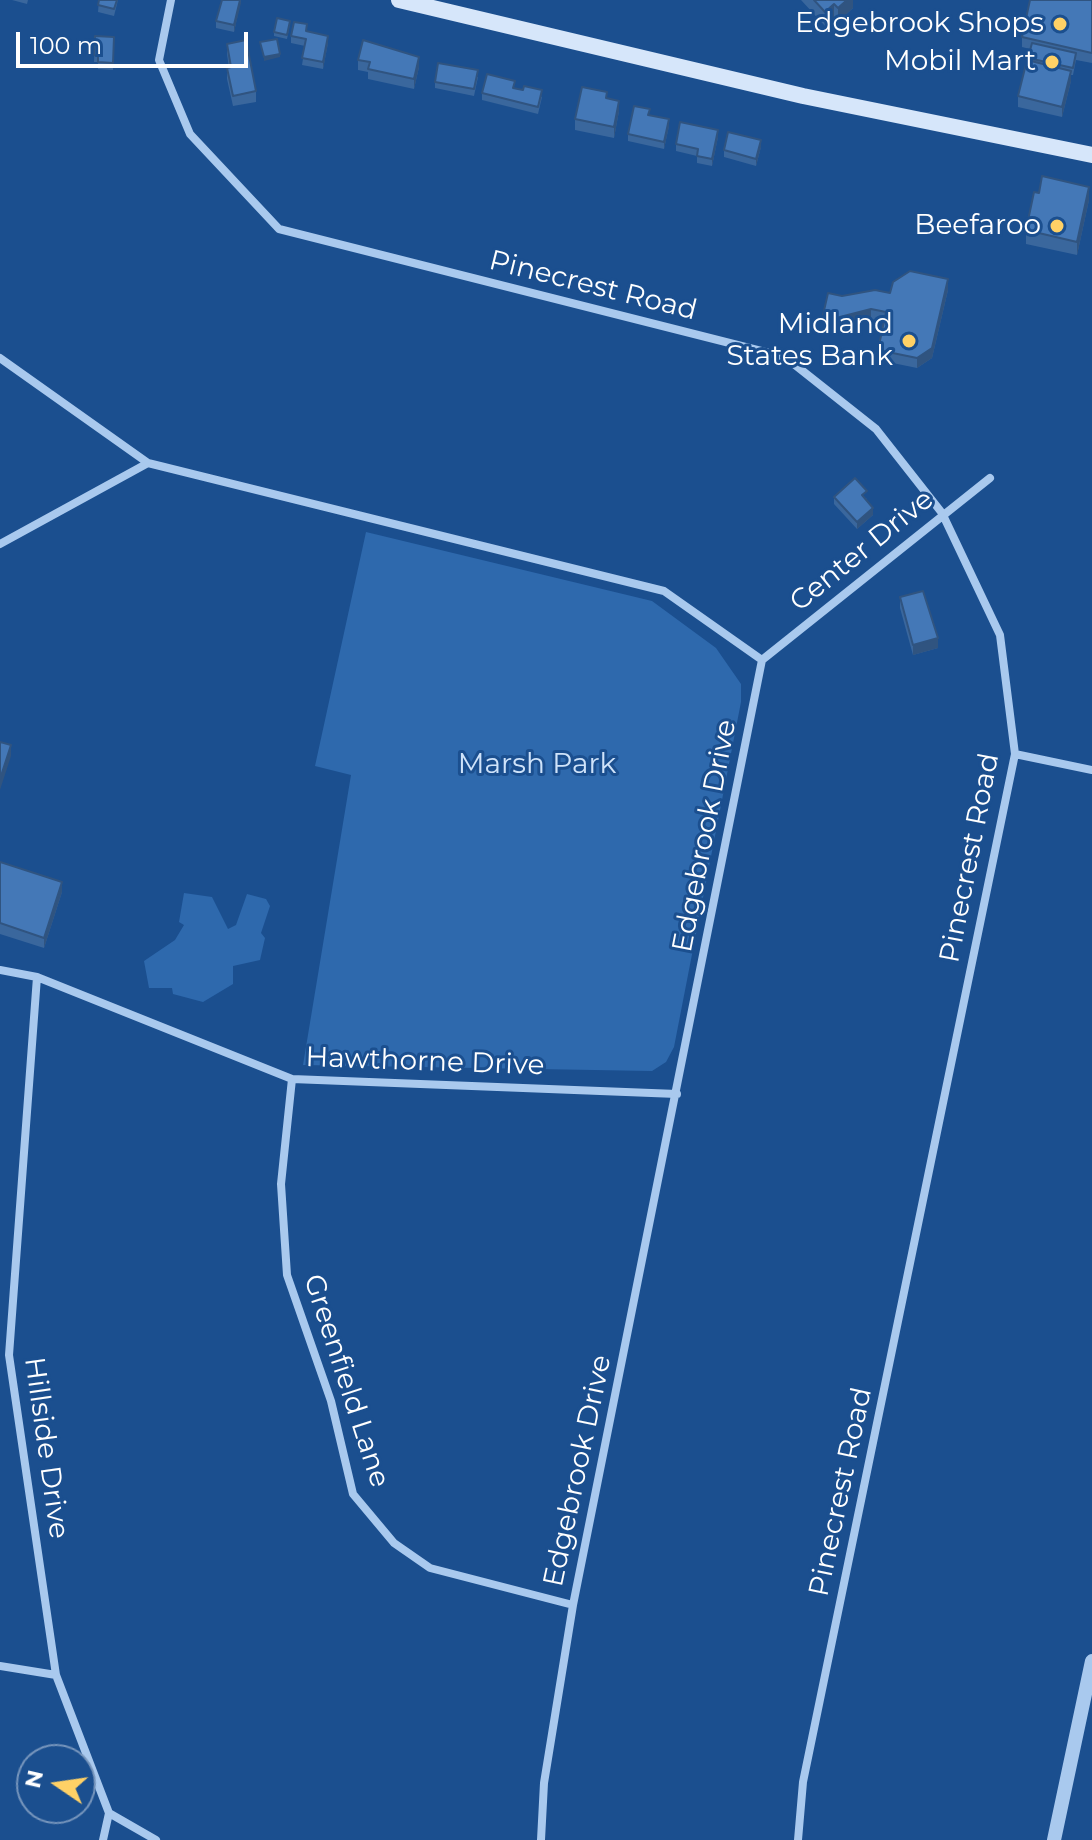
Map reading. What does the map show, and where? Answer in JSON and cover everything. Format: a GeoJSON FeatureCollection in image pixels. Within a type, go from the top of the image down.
{"type":"FeatureCollection","features":[{"type":"Feature","properties":{"kind":"main road"},"geometry":{"type":"LineString","coordinates":[[399,0],[803,96],[1092,155]]}},
{"type":"Feature","properties":{"kind":"street","name":"Pinecrest Road"},"geometry":{"type":"LineString","coordinates":[[171,0],[159,60],[190,134],[279,229],[785,357],[876,429],[942,513],[1000,635],[1015,754],[803,1782],[798,1840]]}},
{"type":"Feature","properties":{"kind":"street"},"geometry":{"type":"LineString","coordinates":[[0,358],[148,463],[664,591],[762,660]]}},
{"type":"Feature","properties":{"kind":"street"},"geometry":{"type":"LineString","coordinates":[[0,544],[148,463]]}},
{"type":"Feature","properties":{"kind":"street","name":"Center Drive"},"geometry":{"type":"LineString","coordinates":[[762,660],[942,513],[990,478]]}},
{"type":"Feature","properties":{"kind":"street","name":"Edgebrook Drive"},"geometry":{"type":"LineString","coordinates":[[541,1840],[544,1783],[573,1605],[762,660]]}},
{"type":"Feature","properties":{"kind":"street"},"geometry":{"type":"LineString","coordinates":[[1015,754],[1092,770]]}},
{"type":"Feature","properties":{"kind":"street","name":"Hawthorne Drive"},"geometry":{"type":"LineString","coordinates":[[0,970],[37,977],[292,1079],[677,1094]]}},
{"type":"Feature","properties":{"kind":"street","name":"Hillside Drive"},"geometry":{"type":"LineString","coordinates":[[37,977],[4,1353],[56,1675],[109,1813]]}},
{"type":"Feature","properties":{"kind":"street","name":"Greenfield Lane"},"geometry":{"type":"LineString","coordinates":[[292,1079],[281,1184],[287,1275],[331,1401],[353,1494],[394,1543],[430,1568],[573,1605]]}},
{"type":"Feature","properties":{"kind":"street"},"geometry":{"type":"LineString","coordinates":[[1054,1840],[1088,1696],[1092,1661]]}},
{"type":"Feature","properties":{"kind":"street"},"geometry":{"type":"LineString","coordinates":[[0,1666],[56,1675]]}},
{"type":"Feature","properties":{"kind":"street"},"geometry":{"type":"LineString","coordinates":[[103,1840],[109,1813],[156,1840]]}},
{"type":"Feature","properties":{"kind":"green space","name":"Marsh Park"},"geometry":{"type":"Polygon","coordinates":[[[366,532],[652,601],[716,648],[741,684],[741,702],[674,1047],[666,1062],[652,1071],[303,1065],[351,775],[315,766],[366,532]]]}},
{"type":"Feature","properties":{"kind":"green space"},"geometry":{"type":"Polygon","coordinates":[[[184,893],[212,897],[228,929],[236,925],[247,894],[266,899],[270,906],[261,933],[265,938],[260,960],[233,966],[233,984],[203,1002],[173,994],[172,988],[149,988],[144,961],[175,940],[184,925],[179,922],[184,893]]]}},
{"type":"Feature","properties":{"kind":"building"},"geometry":{"type":"Polygon","coordinates":[[[99,0],[117,0],[114,9],[98,5],[99,0]]]}},
{"type":"Feature","properties":{"kind":"building"},"geometry":{"type":"Polygon","coordinates":[[[222,0],[240,0],[234,25],[216,21],[222,0]]]}},
{"type":"Feature","properties":{"kind":"building"},"geometry":{"type":"Polygon","coordinates":[[[814,0],[847,0],[838,8],[834,4],[825,12],[814,0]]]}},
{"type":"Feature","properties":{"kind":"building","name":"Edgebrook Shops"},"geometry":{"type":"Polygon","coordinates":[[[1030,0],[1092,0],[1092,53],[1022,37],[1030,0]]]}},
{"type":"Feature","properties":{"kind":"building"},"geometry":{"type":"Polygon","coordinates":[[[277,18],[290,21],[287,35],[274,32],[277,18]]]}},
{"type":"Feature","properties":{"kind":"building"},"geometry":{"type":"Polygon","coordinates":[[[294,22],[307,24],[306,31],[328,36],[323,62],[302,58],[306,39],[291,36],[294,22]]]}},
{"type":"Feature","properties":{"kind":"building"},"geometry":{"type":"Polygon","coordinates":[[[95,36],[114,37],[113,63],[98,62],[98,56],[94,55],[95,36]]]}},
{"type":"Feature","properties":{"kind":"building"},"geometry":{"type":"Polygon","coordinates":[[[277,39],[280,54],[264,57],[260,42],[277,39]]]}},
{"type":"Feature","properties":{"kind":"building"},"geometry":{"type":"Polygon","coordinates":[[[246,40],[256,91],[233,96],[227,68],[231,67],[227,44],[246,40]]]}},
{"type":"Feature","properties":{"kind":"building"},"geometry":{"type":"Polygon","coordinates":[[[363,40],[419,57],[414,79],[368,69],[370,62],[358,60],[363,40]]]}},
{"type":"Feature","properties":{"kind":"building"},"geometry":{"type":"Polygon","coordinates":[[[1032,43],[1076,53],[1073,68],[1028,58],[1032,43]]]}},
{"type":"Feature","properties":{"kind":"building"},"geometry":{"type":"Polygon","coordinates":[[[1027,60],[1071,71],[1062,107],[1018,96],[1027,60]]]}},
{"type":"Feature","properties":{"kind":"building"},"geometry":{"type":"Polygon","coordinates":[[[438,63],[478,70],[474,89],[435,82],[438,63]]]}},
{"type":"Feature","properties":{"kind":"building"},"geometry":{"type":"Polygon","coordinates":[[[487,74],[515,81],[513,88],[523,90],[524,86],[542,90],[538,107],[482,93],[487,74]]]}},
{"type":"Feature","properties":{"kind":"building"},"geometry":{"type":"Polygon","coordinates":[[[582,87],[607,92],[606,98],[619,101],[614,127],[575,119],[582,87]]]}},
{"type":"Feature","properties":{"kind":"building"},"geometry":{"type":"Polygon","coordinates":[[[634,106],[650,109],[648,115],[669,119],[664,142],[628,134],[634,106]]]}},
{"type":"Feature","properties":{"kind":"building"},"geometry":{"type":"Polygon","coordinates":[[[680,122],[718,130],[712,159],[697,156],[698,149],[676,144],[680,122]]]}},
{"type":"Feature","properties":{"kind":"building"},"geometry":{"type":"Polygon","coordinates":[[[728,132],[761,140],[756,159],[724,150],[728,132]]]}},
{"type":"Feature","properties":{"kind":"building","name":"Beefaroo"},"geometry":{"type":"Polygon","coordinates":[[[1042,176],[1089,187],[1077,242],[1026,230],[1034,192],[1039,193],[1042,176]]]}},
{"type":"Feature","properties":{"kind":"building","name":"Midland States Bank"},"geometry":{"type":"Polygon","coordinates":[[[910,271],[948,279],[932,348],[917,358],[878,350],[886,312],[871,309],[836,318],[823,315],[828,293],[842,296],[875,290],[890,293],[893,282],[910,271]]]}},
{"type":"Feature","properties":{"kind":"building"},"geometry":{"type":"Polygon","coordinates":[[[855,478],[867,491],[862,495],[873,508],[857,522],[834,497],[855,478]]]}},
{"type":"Feature","properties":{"kind":"building"},"geometry":{"type":"Polygon","coordinates":[[[923,591],[938,638],[913,645],[900,597],[923,591]]]}},
{"type":"Feature","properties":{"kind":"building"},"geometry":{"type":"Polygon","coordinates":[[[0,742],[11,745],[0,779],[0,742]]]}},
{"type":"Feature","properties":{"kind":"building"},"geometry":{"type":"Polygon","coordinates":[[[0,862],[62,882],[44,938],[0,923],[0,862]]]}},
{"type":"Feature","properties":{"kind":"place","name":"Edgebrook Shops"},"geometry":{"type":"Point","coordinates":[1060,24]}},
{"type":"Feature","properties":{"kind":"place","name":"Mobil Mart"},"geometry":{"type":"Point","coordinates":[1052,62]}},
{"type":"Feature","properties":{"kind":"place","name":"Beefaroo"},"geometry":{"type":"Point","coordinates":[1057,226]}},
{"type":"Feature","properties":{"kind":"place","name":"Midland States Bank"},"geometry":{"type":"Point","coordinates":[909,341]}}]}
